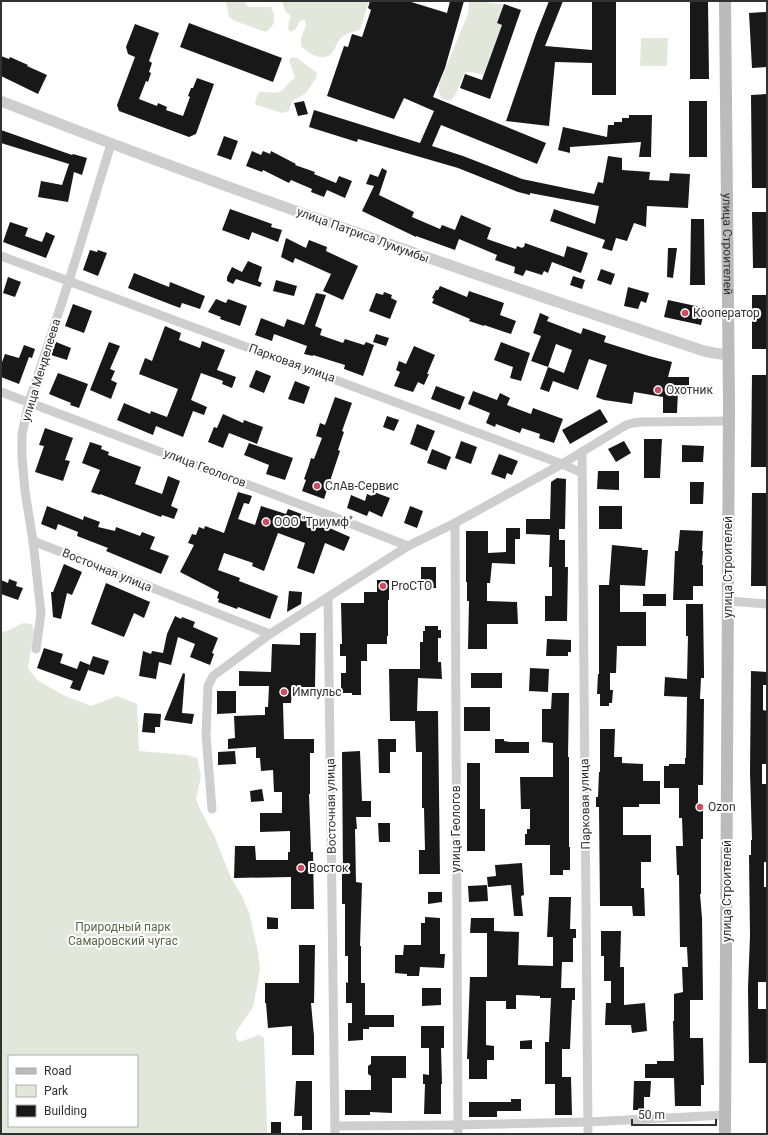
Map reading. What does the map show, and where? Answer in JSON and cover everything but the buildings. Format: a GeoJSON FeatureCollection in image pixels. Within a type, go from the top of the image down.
{"type":"FeatureCollection","features":[{"type":"Feature","properties":{"kind":"main road","name":"улица Строителей"},"geometry":{"type":"LineString","coordinates":[[725,1],[729,354],[725,1134]]}},
{"type":"Feature","properties":{"kind":"street","name":"улица Патриса Лумумбы"},"geometry":{"type":"LineString","coordinates":[[1,101],[111,144],[467,272],[704,351],[729,354]]}},
{"type":"Feature","properties":{"kind":"street","name":"улица Менделеева"},"geometry":{"type":"LineString","coordinates":[[36,649],[41,613],[33,541],[25,491],[22,457],[22,434],[29,402],[69,281],[111,144]]}},
{"type":"Feature","properties":{"kind":"street","name":"Парковая улица"},"geometry":{"type":"LineString","coordinates":[[1,256],[562,464],[582,473]]}},
{"type":"Feature","properties":{"kind":"street","name":"улица Геологов"},"geometry":{"type":"LineString","coordinates":[[1,392],[408,546]]}},
{"type":"Feature","properties":{"kind":"street"},"geometry":{"type":"LineString","coordinates":[[212,809],[206,735],[208,686],[209,681],[217,672],[270,634],[408,546],[455,523],[562,464],[626,425],[633,423],[729,421]]}},
{"type":"Feature","properties":{"kind":"street","name":"Парковая улица"},"geometry":{"type":"LineString","coordinates":[[582,452],[588,1134]]}},
{"type":"Feature","properties":{"kind":"street","name":"улица Геологов"},"geometry":{"type":"LineString","coordinates":[[455,523],[458,1130]]}},
{"type":"Feature","properties":{"kind":"street","name":"Восточная улица"},"geometry":{"type":"LineString","coordinates":[[33,541],[270,634]]}},
{"type":"Feature","properties":{"kind":"street","name":"Восточная улица"},"geometry":{"type":"LineString","coordinates":[[328,598],[335,1130]]}},
{"type":"Feature","properties":{"kind":"street"},"geometry":{"type":"LineString","coordinates":[[728,601],[767,604]]}},
{"type":"Feature","properties":{"kind":"street"},"geometry":{"type":"LineString","coordinates":[[335,1130],[458,1130],[726,1115]]}},
{"type":"Feature","properties":{"kind":"green space"},"geometry":{"type":"Polygon","coordinates":[[[226,1],[244,1],[248,7],[271,7],[274,14],[273,24],[269,30],[265,32],[233,20],[229,17],[226,1]]]}},
{"type":"Feature","properties":{"kind":"green space"},"geometry":{"type":"Polygon","coordinates":[[[282,1],[369,1],[360,30],[342,37],[332,53],[328,56],[320,57],[312,54],[301,46],[301,38],[306,25],[305,20],[300,21],[295,30],[290,32],[288,29],[291,16],[285,11],[282,1]]]}},
{"type":"Feature","properties":{"kind":"green space"},"geometry":{"type":"Polygon","coordinates":[[[469,1],[484,1],[504,4],[497,23],[502,25],[484,75],[466,72],[454,97],[451,100],[444,100],[439,94],[439,84],[468,14],[469,1]]]}},
{"type":"Feature","properties":{"kind":"green space"},"geometry":{"type":"Polygon","coordinates":[[[641,38],[668,38],[667,66],[640,66],[641,38]]]}},
{"type":"Feature","properties":{"kind":"green space"},"geometry":{"type":"Polygon","coordinates":[[[292,57],[297,58],[317,73],[316,78],[306,93],[292,101],[289,111],[283,113],[256,105],[255,101],[259,92],[280,92],[290,81],[295,78],[289,60],[292,57]]]}},
{"type":"Feature","properties":{"kind":"green space","name":"Природный парк Самаровский чугас"},"geometry":{"type":"Polygon","coordinates":[[[23,623],[32,624],[34,632],[28,668],[37,680],[65,696],[91,706],[117,696],[137,704],[139,751],[187,755],[197,758],[201,776],[196,799],[214,835],[231,878],[242,896],[249,912],[258,952],[260,969],[253,1007],[236,1032],[236,1035],[240,1042],[259,1035],[264,1038],[267,1134],[1,1134],[1,632],[7,631],[23,623]]]}},
{"type":"Feature","properties":{"kind":"place","name":"Кооператор"},"geometry":{"type":"Point","coordinates":[685,313]}},
{"type":"Feature","properties":{"kind":"place","name":"Охотник"},"geometry":{"type":"Point","coordinates":[658,390]}},
{"type":"Feature","properties":{"kind":"place","name":"СлАв-Сервис"},"geometry":{"type":"Point","coordinates":[317,486]}},
{"type":"Feature","properties":{"kind":"place","name":"ООО \"Триумф\""},"geometry":{"type":"Point","coordinates":[266,522]}},
{"type":"Feature","properties":{"kind":"place","name":"ProСТО"},"geometry":{"type":"Point","coordinates":[383,586]}},
{"type":"Feature","properties":{"kind":"place","name":"Импульс"},"geometry":{"type":"Point","coordinates":[284,692]}},
{"type":"Feature","properties":{"kind":"place","name":"Ozon"},"geometry":{"type":"Point","coordinates":[700,807]}},
{"type":"Feature","properties":{"kind":"place","name":"Восток"},"geometry":{"type":"Point","coordinates":[301,868]}}]}
